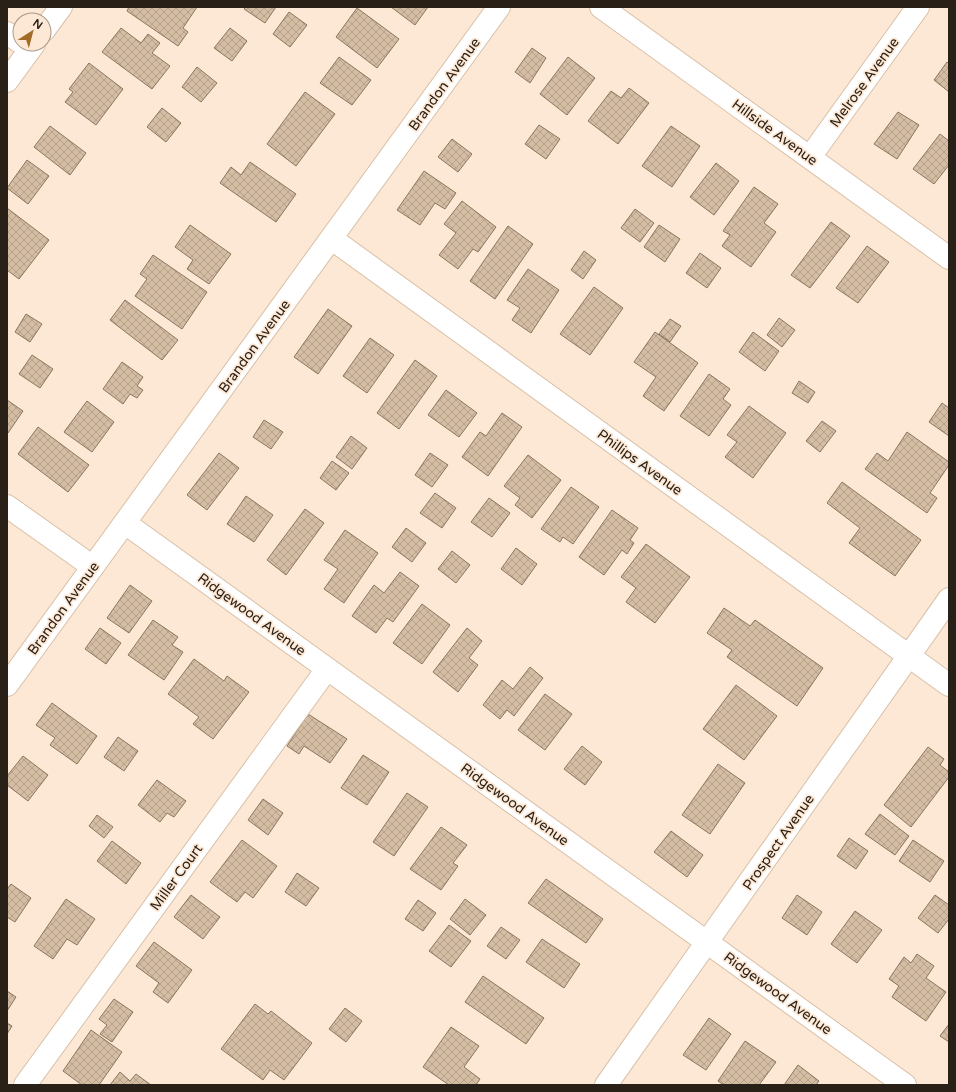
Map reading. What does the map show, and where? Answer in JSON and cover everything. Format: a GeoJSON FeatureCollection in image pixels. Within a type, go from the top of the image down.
{"type":"FeatureCollection","features":[{"type":"Feature","properties":{"kind":"street"},"geometry":{"type":"LineString","coordinates":[[52,19],[61,7]]}},
{"type":"Feature","properties":{"kind":"street","name":"Brandon Avenue"},"geometry":{"type":"LineString","coordinates":[[7,685],[499,7]]}},
{"type":"Feature","properties":{"kind":"street","name":"Hillside Avenue"},"geometry":{"type":"LineString","coordinates":[[602,7],[949,258]]}},
{"type":"Feature","properties":{"kind":"street","name":"Melrose Avenue"},"geometry":{"type":"LineString","coordinates":[[810,158],[918,7]]}},
{"type":"Feature","properties":{"kind":"street"},"geometry":{"type":"LineString","coordinates":[[7,81],[23,52]]}},
{"type":"Feature","properties":{"kind":"street","name":"Phillips Avenue"},"geometry":{"type":"LineString","coordinates":[[332,239],[949,685]]}},
{"type":"Feature","properties":{"kind":"street"},"geometry":{"type":"LineString","coordinates":[[7,506],[93,567]]}},
{"type":"Feature","properties":{"kind":"street","name":"Ridgewood Avenue"},"geometry":{"type":"LineString","coordinates":[[125,523],[904,1085]]}},
{"type":"Feature","properties":{"kind":"street","name":"Prospect Avenue"},"geometry":{"type":"LineString","coordinates":[[606,1085],[949,598]]}},
{"type":"Feature","properties":{"kind":"street","name":"Miller Court"},"geometry":{"type":"LineString","coordinates":[[25,1085],[327,669]]}},
{"type":"Feature","properties":{"kind":"building"},"geometry":{"type":"Polygon","coordinates":[[[129,7],[197,7],[183,28],[188,32],[178,46],[127,11],[129,7]]]}},
{"type":"Feature","properties":{"kind":"building"},"geometry":{"type":"Polygon","coordinates":[[[246,7],[276,7],[265,23],[244,9],[246,7]]]}},
{"type":"Feature","properties":{"kind":"building"},"geometry":{"type":"Polygon","coordinates":[[[391,7],[428,7],[415,25],[391,7]]]}},
{"type":"Feature","properties":{"kind":"building"},"geometry":{"type":"Polygon","coordinates":[[[357,8],[399,39],[377,68],[336,37],[357,8]]]}},
{"type":"Feature","properties":{"kind":"building"},"geometry":{"type":"Polygon","coordinates":[[[289,12],[307,25],[290,47],[273,34],[289,12]]]}},
{"type":"Feature","properties":{"kind":"building"},"geometry":{"type":"Polygon","coordinates":[[[121,28],[141,43],[148,34],[160,43],[152,53],[170,66],[152,89],[102,52],[121,28]]]}},
{"type":"Feature","properties":{"kind":"building"},"geometry":{"type":"Polygon","coordinates":[[[230,28],[247,41],[232,61],[214,48],[230,28]]]}},
{"type":"Feature","properties":{"kind":"building"},"geometry":{"type":"Polygon","coordinates":[[[532,48],[546,58],[530,83],[515,72],[532,48]]]}},
{"type":"Feature","properties":{"kind":"building"},"geometry":{"type":"Polygon","coordinates":[[[339,57],[371,80],[352,105],[320,83],[339,57]]]}},
{"type":"Feature","properties":{"kind":"building"},"geometry":{"type":"Polygon","coordinates":[[[568,57],[595,78],[567,115],[540,94],[568,57]]]}},
{"type":"Feature","properties":{"kind":"building"},"geometry":{"type":"Polygon","coordinates":[[[947,62],[949,64],[949,92],[934,80],[947,62]]]}},
{"type":"Feature","properties":{"kind":"building"},"geometry":{"type":"Polygon","coordinates":[[[89,63],[123,89],[96,125],[65,102],[73,92],[69,89],[89,63]]]}},
{"type":"Feature","properties":{"kind":"building"},"geometry":{"type":"Polygon","coordinates":[[[197,67],[217,83],[201,102],[182,87],[197,67]]]}},
{"type":"Feature","properties":{"kind":"building"},"geometry":{"type":"Polygon","coordinates":[[[629,88],[649,103],[618,144],[588,121],[611,91],[621,98],[629,88]]]}},
{"type":"Feature","properties":{"kind":"building"},"geometry":{"type":"Polygon","coordinates":[[[305,92],[335,114],[296,166],[267,144],[305,92]]]}},
{"type":"Feature","properties":{"kind":"building"},"geometry":{"type":"Polygon","coordinates":[[[162,108],[181,123],[166,142],[147,127],[162,108]]]}},
{"type":"Feature","properties":{"kind":"building"},"geometry":{"type":"Polygon","coordinates":[[[898,112],[919,125],[897,159],[874,144],[898,112]]]}},
{"type":"Feature","properties":{"kind":"building"},"geometry":{"type":"Polygon","coordinates":[[[539,125],[560,139],[546,159],[525,144],[539,125]]]}},
{"type":"Feature","properties":{"kind":"building"},"geometry":{"type":"Polygon","coordinates":[[[50,126],[86,153],[70,175],[34,147],[50,126]]]}},
{"type":"Feature","properties":{"kind":"building"},"geometry":{"type":"Polygon","coordinates":[[[671,126],[700,146],[672,187],[642,166],[671,126]]]}},
{"type":"Feature","properties":{"kind":"building"},"geometry":{"type":"Polygon","coordinates":[[[940,134],[949,141],[949,165],[934,184],[913,169],[940,134]]]}},
{"type":"Feature","properties":{"kind":"building"},"geometry":{"type":"Polygon","coordinates":[[[452,139],[472,154],[458,172],[438,157],[452,139]]]}},
{"type":"Feature","properties":{"kind":"building"},"geometry":{"type":"Polygon","coordinates":[[[27,160],[49,176],[28,204],[7,188],[27,160]]]}},
{"type":"Feature","properties":{"kind":"building"},"geometry":{"type":"Polygon","coordinates":[[[250,162],[296,194],[276,222],[220,183],[231,167],[241,175],[250,162]]]}},
{"type":"Feature","properties":{"kind":"building"},"geometry":{"type":"Polygon","coordinates":[[[716,163],[739,181],[714,215],[690,197],[716,163]]]}},
{"type":"Feature","properties":{"kind":"building"},"geometry":{"type":"Polygon","coordinates":[[[424,171],[456,193],[445,209],[435,203],[420,225],[397,210],[424,171]]]}},
{"type":"Feature","properties":{"kind":"building"},"geometry":{"type":"Polygon","coordinates":[[[754,187],[778,204],[764,223],[776,232],[751,267],[722,246],[730,235],[723,231],[754,187]]]}},
{"type":"Feature","properties":{"kind":"building"},"geometry":{"type":"Polygon","coordinates":[[[462,201],[496,227],[478,252],[473,249],[458,269],[439,255],[456,233],[444,224],[462,201]]]}},
{"type":"Feature","properties":{"kind":"building"},"geometry":{"type":"Polygon","coordinates":[[[7,208],[49,240],[19,279],[7,270],[7,208]]]}},
{"type":"Feature","properties":{"kind":"building"},"geometry":{"type":"Polygon","coordinates":[[[635,209],[654,223],[640,242],[621,228],[635,209]]]}},
{"type":"Feature","properties":{"kind":"building"},"geometry":{"type":"Polygon","coordinates":[[[831,222],[850,236],[810,288],[791,275],[831,222]]]}},
{"type":"Feature","properties":{"kind":"building"},"geometry":{"type":"Polygon","coordinates":[[[190,225],[231,254],[209,284],[187,269],[193,260],[175,247],[190,225]]]}},
{"type":"Feature","properties":{"kind":"building"},"geometry":{"type":"Polygon","coordinates":[[[659,225],[680,239],[665,262],[644,247],[659,225]]]}},
{"type":"Feature","properties":{"kind":"building"},"geometry":{"type":"Polygon","coordinates":[[[508,226],[533,244],[495,299],[470,281],[508,226]]]}},
{"type":"Feature","properties":{"kind":"building"},"geometry":{"type":"Polygon","coordinates":[[[867,246],[889,262],[858,303],[836,288],[867,246]]]}},
{"type":"Feature","properties":{"kind":"building"},"geometry":{"type":"Polygon","coordinates":[[[584,251],[596,260],[583,279],[571,270],[584,251]]]}},
{"type":"Feature","properties":{"kind":"building"},"geometry":{"type":"Polygon","coordinates":[[[700,253],[721,268],[707,288],[686,273],[700,253]]]}},
{"type":"Feature","properties":{"kind":"building"},"geometry":{"type":"Polygon","coordinates":[[[153,255],[207,292],[182,329],[135,296],[147,279],[140,274],[153,255]]]}},
{"type":"Feature","properties":{"kind":"building"},"geometry":{"type":"Polygon","coordinates":[[[528,269],[559,290],[531,333],[512,320],[520,308],[507,300],[528,269]]]}},
{"type":"Feature","properties":{"kind":"building"},"geometry":{"type":"Polygon","coordinates":[[[594,287],[623,308],[590,355],[560,334],[594,287]]]}},
{"type":"Feature","properties":{"kind":"building"},"geometry":{"type":"Polygon","coordinates":[[[125,300],[178,340],[162,360],[110,320],[125,300]]]}},
{"type":"Feature","properties":{"kind":"building"},"geometry":{"type":"Polygon","coordinates":[[[328,309],[352,326],[318,374],[294,357],[328,309]]]}},
{"type":"Feature","properties":{"kind":"building"},"geometry":{"type":"Polygon","coordinates":[[[26,314],[42,324],[30,342],[15,332],[26,314]]]}},
{"type":"Feature","properties":{"kind":"building"},"geometry":{"type":"Polygon","coordinates":[[[779,318],[795,330],[782,347],[767,335],[779,318]]]}},
{"type":"Feature","properties":{"kind":"building"},"geometry":{"type":"Polygon","coordinates":[[[670,319],[681,326],[670,342],[659,334],[670,319]]]}},
{"type":"Feature","properties":{"kind":"building"},"geometry":{"type":"Polygon","coordinates":[[[655,332],[698,363],[664,411],[643,396],[656,377],[634,362],[655,332]]]}},
{"type":"Feature","properties":{"kind":"building"},"geometry":{"type":"Polygon","coordinates":[[[753,332],[779,351],[765,371],[739,352],[753,332]]]}},
{"type":"Feature","properties":{"kind":"building"},"geometry":{"type":"Polygon","coordinates":[[[370,338],[394,355],[367,393],[343,376],[370,338]]]}},
{"type":"Feature","properties":{"kind":"building"},"geometry":{"type":"Polygon","coordinates":[[[32,355],[53,369],[40,388],[19,374],[32,355]]]}},
{"type":"Feature","properties":{"kind":"building"},"geometry":{"type":"Polygon","coordinates":[[[415,360],[437,376],[399,429],[377,413],[415,360]]]}},
{"type":"Feature","properties":{"kind":"building"},"geometry":{"type":"Polygon","coordinates":[[[122,362],[143,377],[137,386],[143,390],[137,398],[130,394],[123,404],[103,389],[122,362]]]}},
{"type":"Feature","properties":{"kind":"building"},"geometry":{"type":"Polygon","coordinates":[[[709,374],[730,389],[723,399],[731,405],[709,436],[680,416],[709,374]]]}},
{"type":"Feature","properties":{"kind":"building"},"geometry":{"type":"Polygon","coordinates":[[[799,381],[815,392],[808,403],[792,393],[799,381]]]}},
{"type":"Feature","properties":{"kind":"building"},"geometry":{"type":"Polygon","coordinates":[[[446,390],[477,413],[459,437],[428,415],[446,390]]]}},
{"type":"Feature","properties":{"kind":"building"},"geometry":{"type":"Polygon","coordinates":[[[7,400],[23,411],[8,433],[7,433],[7,400]]]}},
{"type":"Feature","properties":{"kind":"building"},"geometry":{"type":"Polygon","coordinates":[[[87,401],[114,422],[92,452],[64,432],[87,401]]]}},
{"type":"Feature","properties":{"kind":"building"},"geometry":{"type":"Polygon","coordinates":[[[942,403],[949,408],[949,436],[929,422],[942,403]]]}},
{"type":"Feature","properties":{"kind":"building"},"geometry":{"type":"Polygon","coordinates":[[[749,406],[786,433],[753,478],[725,457],[737,442],[727,435],[749,406]]]}},
{"type":"Feature","properties":{"kind":"building"},"geometry":{"type":"Polygon","coordinates":[[[502,413],[522,427],[488,476],[462,457],[480,432],[486,436],[502,413]]]}},
{"type":"Feature","properties":{"kind":"building"},"geometry":{"type":"Polygon","coordinates":[[[264,420],[283,432],[271,449],[253,437],[264,420]]]}},
{"type":"Feature","properties":{"kind":"building"},"geometry":{"type":"Polygon","coordinates":[[[822,421],[836,431],[820,452],[806,441],[822,421]]]}},
{"type":"Feature","properties":{"kind":"building"},"geometry":{"type":"Polygon","coordinates":[[[38,427],[89,465],[68,492],[18,454],[38,427]]]}},
{"type":"Feature","properties":{"kind":"building"},"geometry":{"type":"Polygon","coordinates":[[[907,432],[949,462],[949,465],[930,493],[937,498],[927,513],[865,469],[877,453],[888,461],[907,432]]]}},
{"type":"Feature","properties":{"kind":"building"},"geometry":{"type":"Polygon","coordinates":[[[351,436],[367,448],[352,469],[336,457],[351,436]]]}},
{"type":"Feature","properties":{"kind":"building"},"geometry":{"type":"Polygon","coordinates":[[[219,453],[239,468],[207,510],[187,495],[219,453]]]}},
{"type":"Feature","properties":{"kind":"building"},"geometry":{"type":"Polygon","coordinates":[[[430,453],[448,465],[432,487],[415,475],[430,453]]]}},
{"type":"Feature","properties":{"kind":"building"},"geometry":{"type":"Polygon","coordinates":[[[528,455],[561,480],[532,518],[515,505],[520,498],[504,486],[528,455]]]}},
{"type":"Feature","properties":{"kind":"building"},"geometry":{"type":"Polygon","coordinates":[[[332,461],[349,473],[336,490],[320,478],[332,461]]]}},
{"type":"Feature","properties":{"kind":"building"},"geometry":{"type":"Polygon","coordinates":[[[842,482],[921,540],[895,576],[849,543],[860,528],[827,503],[842,482]]]}},
{"type":"Feature","properties":{"kind":"building"},"geometry":{"type":"Polygon","coordinates":[[[571,487],[599,507],[573,544],[563,537],[560,542],[541,529],[571,487]]]}},
{"type":"Feature","properties":{"kind":"building"},"geometry":{"type":"Polygon","coordinates":[[[435,493],[456,508],[442,528],[420,513],[435,493]]]}},
{"type":"Feature","properties":{"kind":"building"},"geometry":{"type":"Polygon","coordinates":[[[246,496],[273,515],[254,542],[227,524],[246,496]]]}},
{"type":"Feature","properties":{"kind":"building"},"geometry":{"type":"Polygon","coordinates":[[[489,498],[510,513],[492,537],[471,522],[489,498]]]}},
{"type":"Feature","properties":{"kind":"building"},"geometry":{"type":"Polygon","coordinates":[[[305,509],[324,523],[286,575],[267,560],[305,509]]]}},
{"type":"Feature","properties":{"kind":"building"},"geometry":{"type":"Polygon","coordinates":[[[612,510],[638,528],[630,540],[634,543],[627,554],[622,550],[604,575],[579,557],[612,510]]]}},
{"type":"Feature","properties":{"kind":"building"},"geometry":{"type":"Polygon","coordinates":[[[406,528],[426,543],[412,562],[392,547],[406,528]]]}},
{"type":"Feature","properties":{"kind":"building"},"geometry":{"type":"Polygon","coordinates":[[[345,530],[378,553],[344,603],[324,589],[338,569],[324,560],[345,530]]]}},
{"type":"Feature","properties":{"kind":"building"},"geometry":{"type":"Polygon","coordinates":[[[646,544],[690,577],[655,623],[626,602],[636,588],[621,577],[646,544]]]}},
{"type":"Feature","properties":{"kind":"building"},"geometry":{"type":"Polygon","coordinates":[[[516,548],[537,564],[522,585],[501,569],[516,548]]]}},
{"type":"Feature","properties":{"kind":"building"},"geometry":{"type":"Polygon","coordinates":[[[452,551],[470,565],[456,583],[438,569],[452,551]]]}},
{"type":"Feature","properties":{"kind":"building"},"geometry":{"type":"Polygon","coordinates":[[[400,572],[419,586],[393,622],[387,618],[376,633],[352,616],[374,585],[384,593],[400,572]]]}},
{"type":"Feature","properties":{"kind":"building"},"geometry":{"type":"Polygon","coordinates":[[[130,585],[152,601],[129,633],[107,618],[130,585]]]}},
{"type":"Feature","properties":{"kind":"building"},"geometry":{"type":"Polygon","coordinates":[[[422,604],[450,625],[422,664],[393,643],[422,604]]]}},
{"type":"Feature","properties":{"kind":"building"},"geometry":{"type":"Polygon","coordinates":[[[724,608],[750,626],[755,620],[823,668],[797,706],[727,657],[732,650],[707,633],[724,608]]]}},
{"type":"Feature","properties":{"kind":"building"},"geometry":{"type":"Polygon","coordinates":[[[153,620],[178,637],[172,645],[183,652],[164,680],[128,655],[153,620]]]}},
{"type":"Feature","properties":{"kind":"building"},"geometry":{"type":"Polygon","coordinates":[[[100,628],[121,643],[106,664],[85,649],[100,628]]]}},
{"type":"Feature","properties":{"kind":"building"},"geometry":{"type":"Polygon","coordinates":[[[467,628],[482,641],[469,658],[478,665],[458,692],[433,672],[467,628]]]}},
{"type":"Feature","properties":{"kind":"building"},"geometry":{"type":"Polygon","coordinates":[[[194,659],[224,681],[227,676],[249,692],[213,739],[193,724],[199,717],[168,694],[194,659]]]}},
{"type":"Feature","properties":{"kind":"building"},"geometry":{"type":"Polygon","coordinates":[[[530,667],[543,678],[514,716],[507,710],[500,719],[483,705],[502,680],[513,689],[530,667]]]}},
{"type":"Feature","properties":{"kind":"building"},"geometry":{"type":"Polygon","coordinates":[[[736,685],[777,716],[744,760],[703,729],[736,685]]]}},
{"type":"Feature","properties":{"kind":"building"},"geometry":{"type":"Polygon","coordinates":[[[545,694],[572,714],[545,750],[518,730],[545,694]]]}},
{"type":"Feature","properties":{"kind":"building"},"geometry":{"type":"Polygon","coordinates":[[[52,703],[97,736],[77,764],[50,745],[55,738],[36,725],[52,703]]]}},
{"type":"Feature","properties":{"kind":"building"},"geometry":{"type":"Polygon","coordinates":[[[308,714],[347,739],[330,763],[304,746],[299,754],[287,746],[308,714]]]}},
{"type":"Feature","properties":{"kind":"building"},"geometry":{"type":"Polygon","coordinates":[[[118,737],[138,751],[124,771],[104,757],[118,737]]]}},
{"type":"Feature","properties":{"kind":"building"},"geometry":{"type":"Polygon","coordinates":[[[582,746],[602,762],[585,785],[564,769],[582,746]]]}},
{"type":"Feature","properties":{"kind":"building"},"geometry":{"type":"Polygon","coordinates":[[[928,747],[944,759],[940,765],[949,772],[949,777],[911,827],[884,805],[928,747]]]}},
{"type":"Feature","properties":{"kind":"building"},"geometry":{"type":"Polygon","coordinates":[[[363,755],[389,772],[367,805],[341,788],[363,755]]]}},
{"type":"Feature","properties":{"kind":"building"},"geometry":{"type":"Polygon","coordinates":[[[23,756],[48,775],[28,801],[7,785],[7,776],[23,756]]]}},
{"type":"Feature","properties":{"kind":"building"},"geometry":{"type":"Polygon","coordinates":[[[718,764],[745,783],[710,834],[682,815],[718,764]]]}},
{"type":"Feature","properties":{"kind":"building"},"geometry":{"type":"Polygon","coordinates":[[[157,780],[186,801],[174,817],[167,813],[160,822],[138,805],[157,780]]]}},
{"type":"Feature","properties":{"kind":"building"},"geometry":{"type":"Polygon","coordinates":[[[407,793],[428,807],[394,856],[373,842],[407,793]]]}},
{"type":"Feature","properties":{"kind":"building"},"geometry":{"type":"Polygon","coordinates":[[[263,799],[283,813],[268,835],[248,820],[263,799]]]}},
{"type":"Feature","properties":{"kind":"building"},"geometry":{"type":"Polygon","coordinates":[[[880,814],[909,836],[895,855],[865,834],[880,814]]]}},
{"type":"Feature","properties":{"kind":"building"},"geometry":{"type":"Polygon","coordinates":[[[97,815],[113,827],[104,838],[89,826],[97,815]]]}},
{"type":"Feature","properties":{"kind":"building"},"geometry":{"type":"Polygon","coordinates":[[[441,827],[467,845],[453,863],[458,866],[441,890],[410,869],[441,827]]]}},
{"type":"Feature","properties":{"kind":"building"},"geometry":{"type":"Polygon","coordinates":[[[671,831],[703,855],[687,877],[654,852],[671,831]]]}},
{"type":"Feature","properties":{"kind":"building"},"geometry":{"type":"Polygon","coordinates":[[[849,838],[868,851],[856,869],[837,856],[849,838]]]}},
{"type":"Feature","properties":{"kind":"building"},"geometry":{"type":"Polygon","coordinates":[[[242,840],[277,866],[253,898],[245,892],[237,902],[210,882],[242,840]]]}},
{"type":"Feature","properties":{"kind":"building"},"geometry":{"type":"Polygon","coordinates":[[[913,840],[944,861],[930,882],[899,861],[913,840]]]}},
{"type":"Feature","properties":{"kind":"building"},"geometry":{"type":"Polygon","coordinates":[[[112,841],[141,863],[126,884],[97,861],[112,841]]]}},
{"type":"Feature","properties":{"kind":"building"},"geometry":{"type":"Polygon","coordinates":[[[297,873],[319,888],[306,906],[285,892],[297,873]]]}},
{"type":"Feature","properties":{"kind":"building"},"geometry":{"type":"Polygon","coordinates":[[[546,879],[603,919],[586,943],[528,903],[546,879]]]}},
{"type":"Feature","properties":{"kind":"building"},"geometry":{"type":"Polygon","coordinates":[[[11,884],[31,898],[15,922],[7,917],[7,889],[11,884]]]}},
{"type":"Feature","properties":{"kind":"building"},"geometry":{"type":"Polygon","coordinates":[[[191,895],[220,917],[203,939],[174,917],[191,895]]]}},
{"type":"Feature","properties":{"kind":"building"},"geometry":{"type":"Polygon","coordinates":[[[797,895],[822,912],[807,935],[782,918],[797,895]]]}},
{"type":"Feature","properties":{"kind":"building"},"geometry":{"type":"Polygon","coordinates":[[[935,895],[949,905],[949,919],[938,933],[918,918],[935,895]]]}},
{"type":"Feature","properties":{"kind":"building"},"geometry":{"type":"Polygon","coordinates":[[[66,899],[95,919],[77,945],[67,939],[53,959],[34,946],[66,899]]]}},
{"type":"Feature","properties":{"kind":"building"},"geometry":{"type":"Polygon","coordinates":[[[465,899],[486,915],[470,935],[450,919],[465,899]]]}},
{"type":"Feature","properties":{"kind":"building"},"geometry":{"type":"Polygon","coordinates":[[[418,900],[436,913],[423,931],[405,919],[418,900]]]}},
{"type":"Feature","properties":{"kind":"building"},"geometry":{"type":"Polygon","coordinates":[[[855,911],[882,930],[857,963],[831,944],[855,911]]]}},
{"type":"Feature","properties":{"kind":"building"},"geometry":{"type":"Polygon","coordinates":[[[449,925],[471,941],[451,967],[429,951],[449,925]]]}},
{"type":"Feature","properties":{"kind":"building"},"geometry":{"type":"Polygon","coordinates":[[[501,927],[520,940],[506,959],[487,946],[501,927]]]}},
{"type":"Feature","properties":{"kind":"building"},"geometry":{"type":"Polygon","coordinates":[[[542,939],[580,964],[564,988],[526,962],[542,939]]]}},
{"type":"Feature","properties":{"kind":"building"},"geometry":{"type":"Polygon","coordinates":[[[154,942],[192,970],[168,1003],[153,992],[159,983],[136,966],[154,942]]]}},
{"type":"Feature","properties":{"kind":"building"},"geometry":{"type":"Polygon","coordinates":[[[917,954],[934,966],[926,978],[946,992],[926,1021],[892,997],[899,986],[889,979],[904,957],[911,963],[917,954]]]}},
{"type":"Feature","properties":{"kind":"building"},"geometry":{"type":"Polygon","coordinates":[[[483,976],[544,1018],[526,1044],[465,1002],[483,976]]]}},
{"type":"Feature","properties":{"kind":"building"},"geometry":{"type":"Polygon","coordinates":[[[7,991],[16,997],[7,1011],[7,991]]]}},
{"type":"Feature","properties":{"kind":"building"},"geometry":{"type":"Polygon","coordinates":[[[114,999],[133,1012],[112,1042],[100,1034],[107,1025],[99,1019],[114,999]]]}},
{"type":"Feature","properties":{"kind":"building"},"geometry":{"type":"Polygon","coordinates":[[[255,1004],[268,1014],[271,1011],[312,1043],[284,1080],[270,1070],[263,1080],[221,1049],[255,1004]]]}},
{"type":"Feature","properties":{"kind":"building"},"geometry":{"type":"Polygon","coordinates":[[[345,1008],[362,1021],[346,1042],[329,1029],[345,1008]]]}},
{"type":"Feature","properties":{"kind":"building"},"geometry":{"type":"Polygon","coordinates":[[[709,1018],[731,1034],[706,1070],[683,1055],[709,1018]]]}},
{"type":"Feature","properties":{"kind":"building"},"geometry":{"type":"Polygon","coordinates":[[[7,1023],[12,1026],[7,1034],[7,1023]]]}},
{"type":"Feature","properties":{"kind":"building"},"geometry":{"type":"Polygon","coordinates":[[[949,1024],[949,1042],[940,1036],[949,1024]]]}},
{"type":"Feature","properties":{"kind":"building"},"geometry":{"type":"Polygon","coordinates":[[[451,1027],[479,1046],[464,1067],[480,1079],[476,1085],[449,1085],[423,1067],[451,1027]]]}},
{"type":"Feature","properties":{"kind":"building"},"geometry":{"type":"Polygon","coordinates":[[[91,1030],[122,1052],[99,1085],[82,1085],[63,1071],[91,1030]]]}},
{"type":"Feature","properties":{"kind":"building"},"geometry":{"type":"Polygon","coordinates":[[[745,1041],[776,1062],[759,1085],[724,1085],[718,1081],[745,1041]]]}},
{"type":"Feature","properties":{"kind":"building"},"geometry":{"type":"Polygon","coordinates":[[[798,1065],[819,1081],[816,1085],[784,1085],[798,1065]]]}},
{"type":"Feature","properties":{"kind":"building"},"geometry":{"type":"Polygon","coordinates":[[[120,1072],[130,1081],[136,1074],[151,1085],[110,1085],[120,1072]]]}}]}
